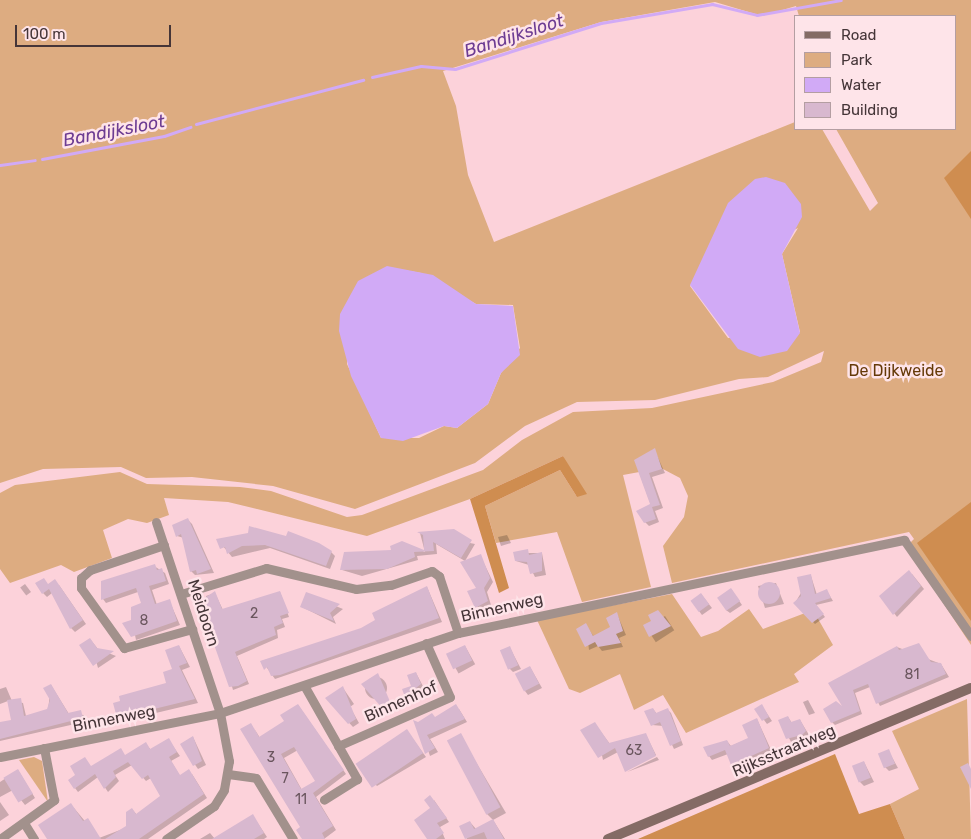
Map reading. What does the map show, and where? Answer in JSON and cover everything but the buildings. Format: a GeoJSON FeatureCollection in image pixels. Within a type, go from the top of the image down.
{"type":"FeatureCollection","features":[{"type":"Feature","properties":{"kind":"main road","name":"Rijksstraatweg"},"geometry":{"type":"LineString","coordinates":[[608,839],[971,688]]}},
{"type":"Feature","properties":{"kind":"street","name":"Meidoorn"},"geometry":{"type":"LineString","coordinates":[[156,522],[220,713],[228,774]]}},
{"type":"Feature","properties":{"kind":"street","name":"Binnenweg"},"geometry":{"type":"LineString","coordinates":[[0,757],[220,713],[305,687],[458,633],[904,540],[971,636]]}},
{"type":"Feature","properties":{"kind":"street"},"geometry":{"type":"LineString","coordinates":[[164,545],[90,570],[81,578],[81,588],[124,648],[192,629]]}},
{"type":"Feature","properties":{"kind":"street"},"geometry":{"type":"LineString","coordinates":[[181,594],[266,568],[356,589],[391,585],[432,571],[439,576],[458,633]]}},
{"type":"Feature","properties":{"kind":"street","name":"Binnenhof"},"geometry":{"type":"LineString","coordinates":[[338,746],[450,697],[426,643]]}},
{"type":"Feature","properties":{"kind":"street"},"geometry":{"type":"LineString","coordinates":[[305,687],[357,779],[324,800]]}},
{"type":"Feature","properties":{"kind":"street"},"geometry":{"type":"LineString","coordinates":[[0,839],[54,800],[44,748]]}},
{"type":"Feature","properties":{"kind":"street"},"geometry":{"type":"LineString","coordinates":[[166,839],[209,811],[224,790],[228,774],[256,778],[293,839]]}},
{"type":"Feature","properties":{"kind":"street"},"geometry":{"type":"LineString","coordinates":[[24,823],[34,839]]}},
{"type":"Feature","properties":{"kind":"green space","name":"De Dijkweide"},"geometry":{"type":"Polygon","coordinates":[[[0,0],[971,0],[971,645],[906,547],[914,539],[909,532],[672,583],[663,546],[684,517],[688,496],[680,478],[661,468],[623,475],[651,587],[582,602],[557,532],[496,543],[485,506],[560,470],[577,497],[563,456],[470,499],[367,536],[228,502],[164,498],[169,515],[147,523],[128,519],[103,530],[112,558],[74,572],[61,565],[10,583],[0,569],[0,493],[15,485],[120,472],[147,484],[240,487],[271,491],[347,517],[362,515],[483,470],[522,440],[573,412],[652,408],[773,382],[821,362],[824,351],[768,377],[739,379],[655,400],[577,402],[525,426],[475,463],[355,509],[273,486],[192,477],[146,478],[121,467],[43,469],[0,483],[0,0]],[[715,2],[601,22],[443,71],[456,106],[468,175],[494,242],[794,122],[794,130],[823,130],[870,211],[878,203],[837,130],[956,130],[956,15],[799,15],[796,6],[762,16],[715,2]],[[798,228],[693,281],[690,286],[728,338],[800,332],[782,254],[798,228]],[[398,269],[347,350],[347,364],[381,438],[419,438],[444,426],[457,428],[488,404],[501,373],[520,348],[513,305],[476,304],[421,273],[398,269]]]}},
{"type":"Feature","properties":{"kind":"green space"},"geometry":{"type":"Polygon","coordinates":[[[672,594],[701,637],[718,631],[749,609],[763,629],[813,610],[833,645],[794,674],[799,682],[686,733],[663,695],[634,710],[620,674],[580,693],[569,689],[537,620],[672,594]]]}},
{"type":"Feature","properties":{"kind":"green space"},"geometry":{"type":"Polygon","coordinates":[[[967,699],[971,839],[905,839],[890,804],[919,789],[892,731],[967,699]]]}},
{"type":"Feature","properties":{"kind":"green space"},"geometry":{"type":"Polygon","coordinates":[[[34,757],[42,761],[48,802],[19,760],[34,757]]]}},
{"type":"Feature","properties":{"kind":"shaded area"},"geometry":{"type":"Polygon","coordinates":[[[971,151],[971,219],[944,178],[971,151]]]}},
{"type":"Feature","properties":{"kind":"shaded area"},"geometry":{"type":"Polygon","coordinates":[[[563,456],[587,494],[577,497],[560,470],[485,506],[509,588],[499,593],[470,499],[563,456]]]}},
{"type":"Feature","properties":{"kind":"shaded area"},"geometry":{"type":"Polygon","coordinates":[[[971,502],[971,621],[917,543],[971,502]]]}},
{"type":"Feature","properties":{"kind":"shaded area"},"geometry":{"type":"Polygon","coordinates":[[[835,754],[859,814],[890,804],[905,839],[638,839],[835,754]]]}},
{"type":"Feature","properties":{"kind":"water"},"geometry":{"type":"Polygon","coordinates":[[[766,177],[785,183],[801,204],[802,217],[782,254],[800,333],[787,351],[760,357],[738,349],[690,285],[728,203],[755,179],[766,177]]]}},
{"type":"Feature","properties":{"kind":"water"},"geometry":{"type":"Polygon","coordinates":[[[387,266],[433,275],[476,304],[513,306],[520,355],[501,373],[488,404],[457,428],[444,426],[403,441],[381,438],[351,376],[339,331],[340,314],[358,281],[387,266]]]}},
{"type":"Feature","properties":{"kind":"waterway","name":"Bandijksloot"},"geometry":{"type":"LineString","coordinates":[[372,77],[421,66],[455,69],[601,23],[712,4],[757,15],[841,0]]}},
{"type":"Feature","properties":{"kind":"waterway","name":"Bandijksloot"},"geometry":{"type":"LineString","coordinates":[[196,124],[363,80]]}},
{"type":"Feature","properties":{"kind":"waterway","name":"Bandijksloot"},"geometry":{"type":"LineString","coordinates":[[42,159],[164,136],[190,127]]}},
{"type":"Feature","properties":{"kind":"waterway","name":"Bandijksloot"},"geometry":{"type":"LineString","coordinates":[[0,165],[35,160]]}}]}
